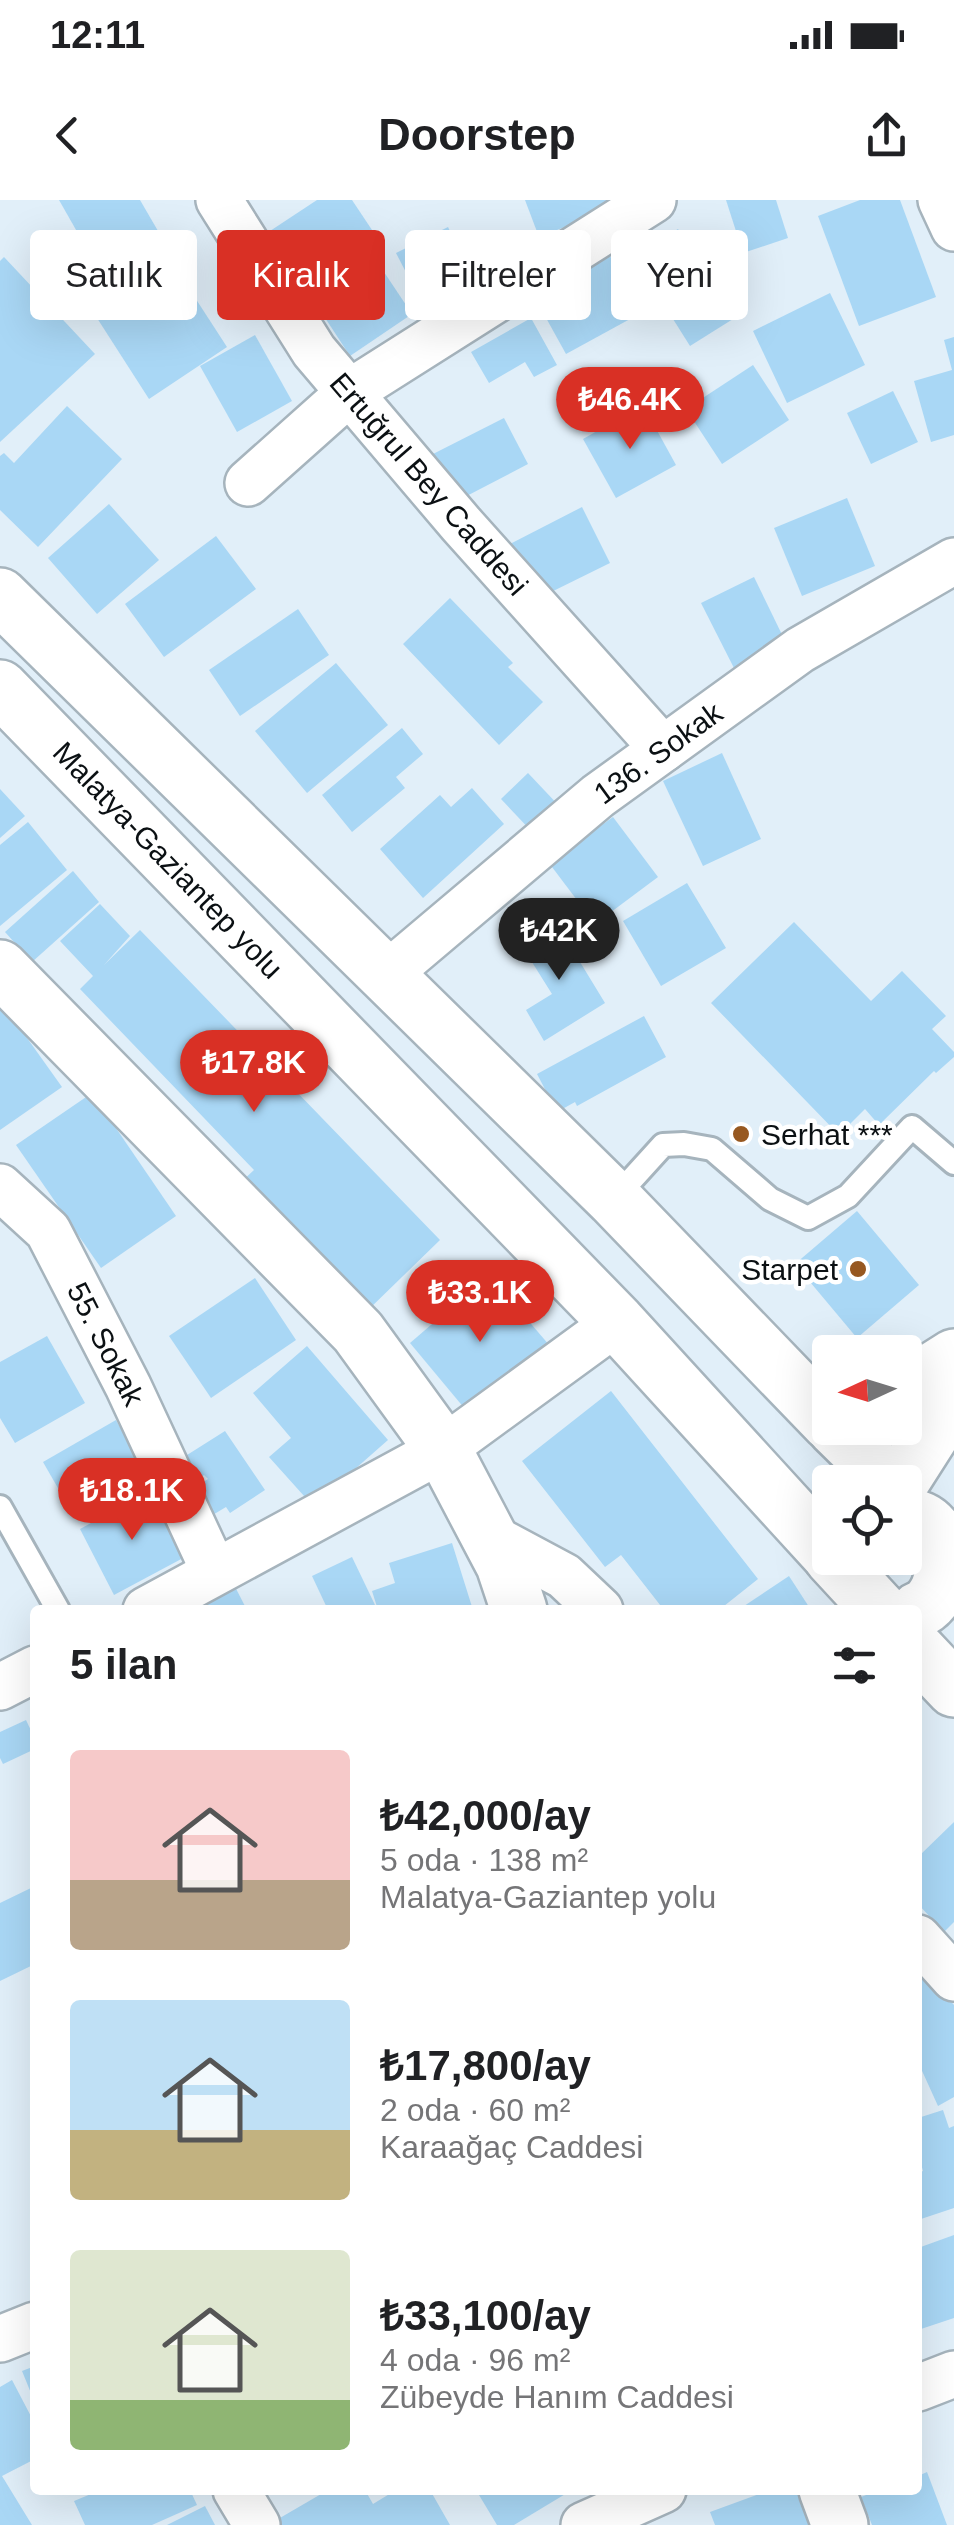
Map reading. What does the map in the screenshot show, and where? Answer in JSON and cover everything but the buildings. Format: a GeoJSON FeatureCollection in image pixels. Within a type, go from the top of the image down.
{"type":"FeatureCollection","features":[{"type":"Feature","properties":{"kind":"main road"},"geometry":{"type":"LineString","coordinates":[[0,596],[614,1199],[812,1404]]}},
{"type":"Feature","properties":{"kind":"main road","name":"Malatya-Gaziantep yolu"},"geometry":{"type":"LineString","coordinates":[[6,708],[616,1322],[859,1580]]}},
{"type":"Feature","properties":{"kind":"main road"},"geometry":{"type":"LineString","coordinates":[[0,968],[358,1332],[443,1449],[504,1564],[518,1605]]}},
{"type":"Feature","properties":{"kind":"main road"},"geometry":{"type":"LineString","coordinates":[[922,1377],[954,1357]]}},
{"type":"Feature","properties":{"kind":"main road"},"geometry":{"type":"LineString","coordinates":[[772,1363],[812,1374]]}},
{"type":"Feature","properties":{"kind":"main road"},"geometry":{"type":"LineString","coordinates":[[912,1465],[954,1399]]}},
{"type":"Feature","properties":{"kind":"main road"},"geometry":{"type":"LineString","coordinates":[[852,1445],[873,1465]]}},
{"type":"Feature","properties":{"kind":"main road"},"geometry":{"type":"LineString","coordinates":[[829,2495],[840,2525]]}},
{"type":"Feature","properties":{"kind":"street","name":"Ertuğrul Bey Caddesi"},"geometry":{"type":"LineString","coordinates":[[219,200],[314,351],[461,524],[663,749]]}},
{"type":"Feature","properties":{"kind":"street"},"geometry":{"type":"LineString","coordinates":[[248,483],[350,392],[653,200]]}},
{"type":"Feature","properties":{"kind":"street"},"geometry":{"type":"LineString","coordinates":[[941,200],[954,228]]}},
{"type":"Feature","properties":{"kind":"street","name":"136. Sokak"},"geometry":{"type":"LineString","coordinates":[[384,976],[598,796],[800,650],[954,560]]}},
{"type":"Feature","properties":{"kind":"street","name":"55. Sokak"},"geometry":{"type":"LineString","coordinates":[[0,1187],[48,1232],[128,1386],[214,1571]]}},
{"type":"Feature","properties":{"kind":"street"},"geometry":{"type":"LineString","coordinates":[[155,1605],[443,1449],[616,1322]]}},
{"type":"Feature","properties":{"kind":"street"},"geometry":{"type":"LineString","coordinates":[[489,1536],[564,1576],[595,1605]]}},
{"type":"Feature","properties":{"kind":"street"},"geometry":{"type":"LineString","coordinates":[[0,1688],[30,1672]]}},
{"type":"Feature","properties":{"kind":"street"},"geometry":{"type":"LineString","coordinates":[[922,1942],[954,1978]]}},
{"type":"Feature","properties":{"kind":"street"},"geometry":{"type":"LineString","coordinates":[[0,2339],[30,2327]]}},
{"type":"Feature","properties":{"kind":"street"},"geometry":{"type":"LineString","coordinates":[[922,2386],[954,2374]]}},
{"type":"Feature","properties":{"kind":"street"},"geometry":{"type":"LineString","coordinates":[[239,2495],[257,2525]]}},
{"type":"Feature","properties":{"kind":"street"},"geometry":{"type":"LineString","coordinates":[[584,2525],[652,2495]]}},
{"type":"Feature","properties":{"kind":"lane"},"geometry":{"type":"LineString","coordinates":[[614,1199],[663,1145],[712,1149],[770,1200],[808,1218],[848,1196],[912,1127],[954,1162]]}},
{"type":"Feature","properties":{"kind":"lane"},"geometry":{"type":"LineString","coordinates":[[0,1508],[55,1605]]}},
{"type":"Feature","properties":{"kind":"place","name":"Serhat ***"},"geometry":{"type":"Point","coordinates":[741,1134]}},
{"type":"Feature","properties":{"kind":"place","name":"Starpet"},"geometry":{"type":"Point","coordinates":[858,1269]}}]}
